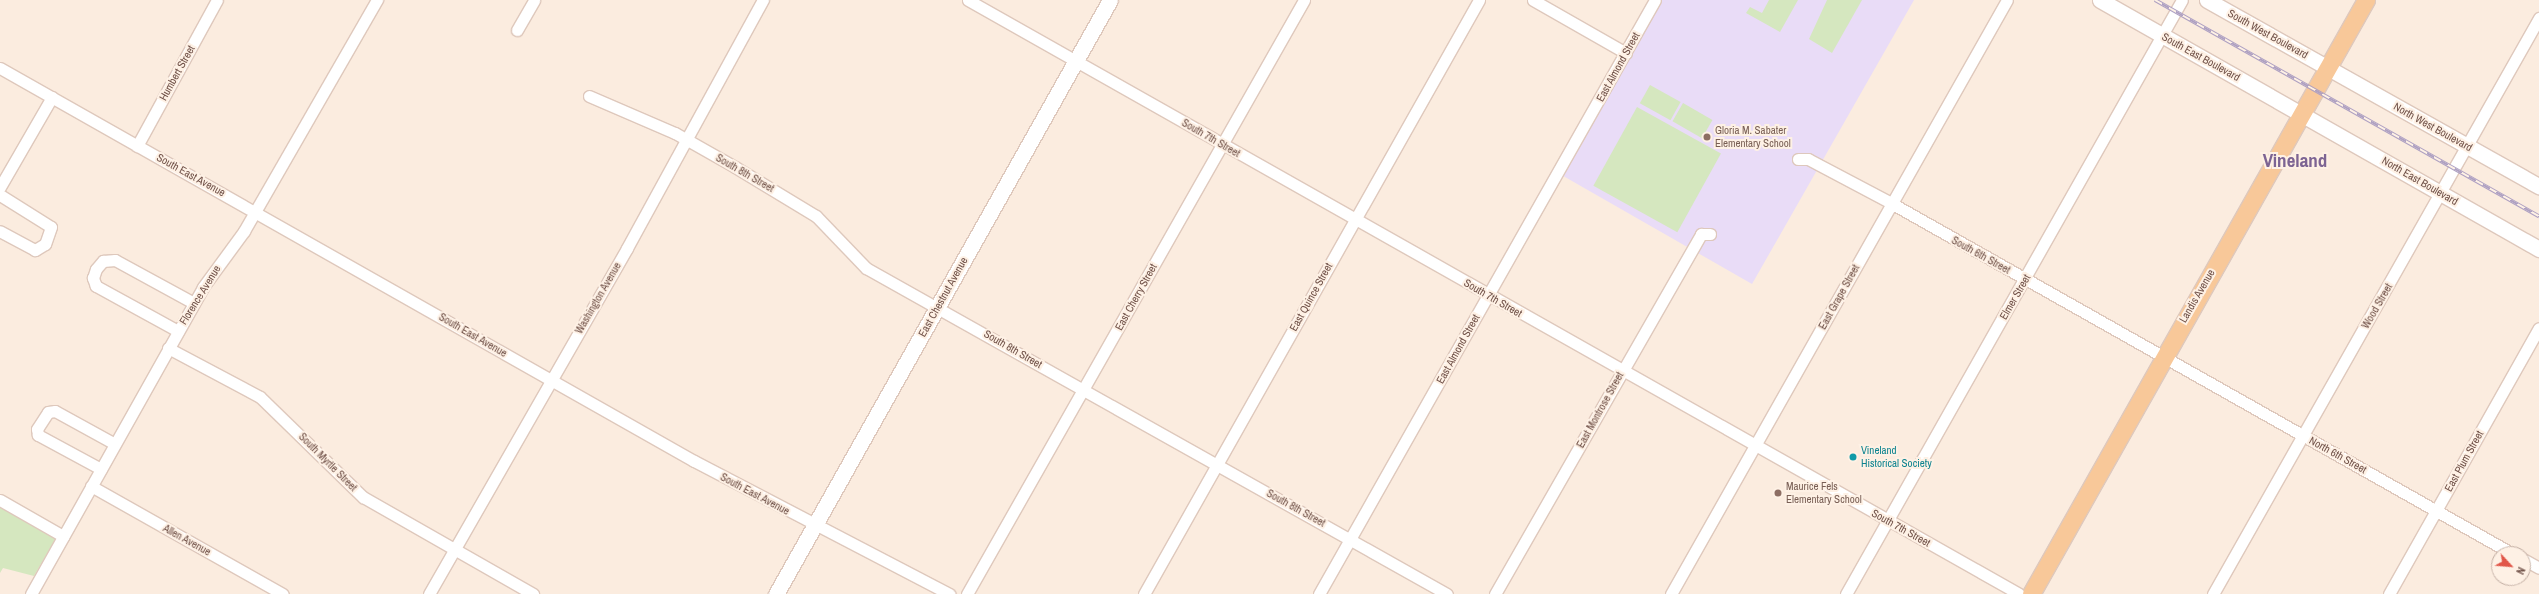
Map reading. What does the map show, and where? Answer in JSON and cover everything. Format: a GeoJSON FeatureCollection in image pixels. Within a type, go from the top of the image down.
{"type":"FeatureCollection","features":[{"type":"Feature","properties":{"kind":"main road","name":"East Chestnut Avenue"},"geometry":{"type":"LineString","coordinates":[[776,594],[1110,0]]}},
{"type":"Feature","properties":{"kind":"main road","name":"South East Boulevard"},"geometry":{"type":"LineString","coordinates":[[2100,0],[2302,114]]}},
{"type":"Feature","properties":{"kind":"main road","name":"South West Boulevard"},"geometry":{"type":"LineString","coordinates":[[2207,0],[2328,68]]}},
{"type":"Feature","properties":{"kind":"main road","name":"Landis Avenue"},"geometry":{"type":"LineString","coordinates":[[2031,594],[2163,356],[2366,0]]}},
{"type":"Feature","properties":{"kind":"main road","name":"North West Boulevard"},"geometry":{"type":"LineString","coordinates":[[2328,68],[2539,186]]}},
{"type":"Feature","properties":{"kind":"main road","name":"North East Boulevard"},"geometry":{"type":"LineString","coordinates":[[2302,114],[2539,248]]}},
{"type":"Feature","properties":{"kind":"street","name":"Humbert Street"},"geometry":{"type":"LineString","coordinates":[[137,146],[217,0]]}},
{"type":"Feature","properties":{"kind":"street","name":"Florence Avenue"},"geometry":{"type":"LineString","coordinates":[[31,594],[194,303],[255,212],[377,0]]}},
{"type":"Feature","properties":{"kind":"street"},"geometry":{"type":"LineString","coordinates":[[517,30],[534,0]]}},
{"type":"Feature","properties":{"kind":"street","name":"Washington Avenue"},"geometry":{"type":"LineString","coordinates":[[429,594],[551,381],[684,138],[762,0]]}},
{"type":"Feature","properties":{"kind":"street","name":"South 7th Street"},"geometry":{"type":"LineString","coordinates":[[968,0],[2019,594]]}},
{"type":"Feature","properties":{"kind":"street","name":"East Cherry Street"},"geometry":{"type":"LineString","coordinates":[[968,594],[1304,0]]}},
{"type":"Feature","properties":{"kind":"street","name":"East Quince Street"},"geometry":{"type":"LineString","coordinates":[[1144,594],[1480,0]]}},
{"type":"Feature","properties":{"kind":"street"},"geometry":{"type":"LineString","coordinates":[[1533,0],[1626,53]]}},
{"type":"Feature","properties":{"kind":"street","name":"East Almond Street"},"geometry":{"type":"LineString","coordinates":[[1319,594],[1656,0]]}},
{"type":"Feature","properties":{"kind":"street","name":"East Grape Street"},"geometry":{"type":"LineString","coordinates":[[1671,594],[2007,0]]}},
{"type":"Feature","properties":{"kind":"street","name":"Elmer Street"},"geometry":{"type":"LineString","coordinates":[[1846,594],[2182,0]]}},
{"type":"Feature","properties":{"kind":"street","name":"Wood Street"},"geometry":{"type":"LineString","coordinates":[[2213,594],[2539,18]]}},
{"type":"Feature","properties":{"kind":"street","name":"South East Avenue"},"geometry":{"type":"LineString","coordinates":[[0,68],[551,381],[814,524],[950,594]]}},
{"type":"Feature","properties":{"kind":"street","name":"South 8th Street"},"geometry":{"type":"LineString","coordinates":[[589,96],[684,138],[806,209],[866,268],[937,306],[1083,390],[1447,594]]}},
{"type":"Feature","properties":{"kind":"street"},"geometry":{"type":"LineString","coordinates":[[0,187],[52,97]]}},
{"type":"Feature","properties":{"kind":"street","name":"South 6th Street"},"geometry":{"type":"LineString","coordinates":[[1798,159],[1808,159],[1892,203],[2163,356]]}},
{"type":"Feature","properties":{"kind":"street"},"geometry":{"type":"LineString","coordinates":[[0,194],[51,228],[44,244],[36,250],[0,231]]}},
{"type":"Feature","properties":{"kind":"street","name":"East Montrose Street"},"geometry":{"type":"LineString","coordinates":[[1495,594],[1701,234],[1710,234]]}},
{"type":"Feature","properties":{"kind":"street"},"geometry":{"type":"LineString","coordinates":[[178,331],[96,286],[93,278],[96,269],[103,261],[115,260],[194,303]]}},
{"type":"Feature","properties":{"kind":"street","name":"East Plum Street"},"geometry":{"type":"LineString","coordinates":[[2389,594],[2539,328]]}},
{"type":"Feature","properties":{"kind":"street","name":"South Myrtle Street"},"geometry":{"type":"LineString","coordinates":[[168,348],[260,397],[354,489],[533,594]]}},
{"type":"Feature","properties":{"kind":"street","name":"North 6th Street"},"geometry":{"type":"LineString","coordinates":[[2163,356],[2499,546]]}},
{"type":"Feature","properties":{"kind":"street"},"geometry":{"type":"LineString","coordinates":[[101,469],[38,435],[37,429],[48,412],[55,411],[115,444]]}},
{"type":"Feature","properties":{"kind":"street","name":"Allen Avenue"},"geometry":{"type":"LineString","coordinates":[[92,486],[283,594]]}},
{"type":"Feature","properties":{"kind":"street"},"geometry":{"type":"LineString","coordinates":[[0,500],[64,536]]}},
{"type":"Feature","properties":{"kind":"shaded area","name":"Gloria M. Sabater Elementary School"},"geometry":{"type":"Polygon","coordinates":[[[1655,0],[1914,0],[1752,284],[1558,173],[1655,0]]]}},
{"type":"Feature","properties":{"kind":"green space"},"geometry":{"type":"Polygon","coordinates":[[[1769,0],[1798,0],[1780,32],[1746,13],[1750,7],[1762,13],[1769,0]]]}},
{"type":"Feature","properties":{"kind":"green space"},"geometry":{"type":"Polygon","coordinates":[[[1827,0],[1862,0],[1832,53],[1809,39],[1827,0]]]}},
{"type":"Feature","properties":{"kind":"green space"},"geometry":{"type":"Polygon","coordinates":[[[1650,85],[1681,102],[1670,120],[1640,103],[1650,85]]]}},
{"type":"Feature","properties":{"kind":"green space"},"geometry":{"type":"Polygon","coordinates":[[[1683,103],[1712,120],[1702,138],[1672,121],[1683,103]]]}},
{"type":"Feature","properties":{"kind":"green space"},"geometry":{"type":"Polygon","coordinates":[[[1637,107],[1721,154],[1677,232],[1593,186],[1637,107]]]}},
{"type":"Feature","properties":{"kind":"green space"},"geometry":{"type":"Polygon","coordinates":[[[0,506],[56,538],[34,576],[3,568],[0,573],[0,506]]]}},
{"type":"Feature","properties":{"kind":"railway"},"geometry":{"type":"LineString","coordinates":[[2155,0],[2539,216]]}},
{"type":"Feature","properties":{"kind":"place","name":"Gloria M. Sabater Elementary School"},"geometry":{"type":"Point","coordinates":[1707,137]}},
{"type":"Feature","properties":{"kind":"place","name":"Vineland Historical Society"},"geometry":{"type":"Point","coordinates":[1853,457]}},
{"type":"Feature","properties":{"kind":"place","name":"Maurice Fels Elementary School"},"geometry":{"type":"Point","coordinates":[1778,493]}},
{"type":"Feature","properties":{"kind":"district","name":"Vineland"},"geometry":{"type":"Point","coordinates":[2295,161]}}]}
